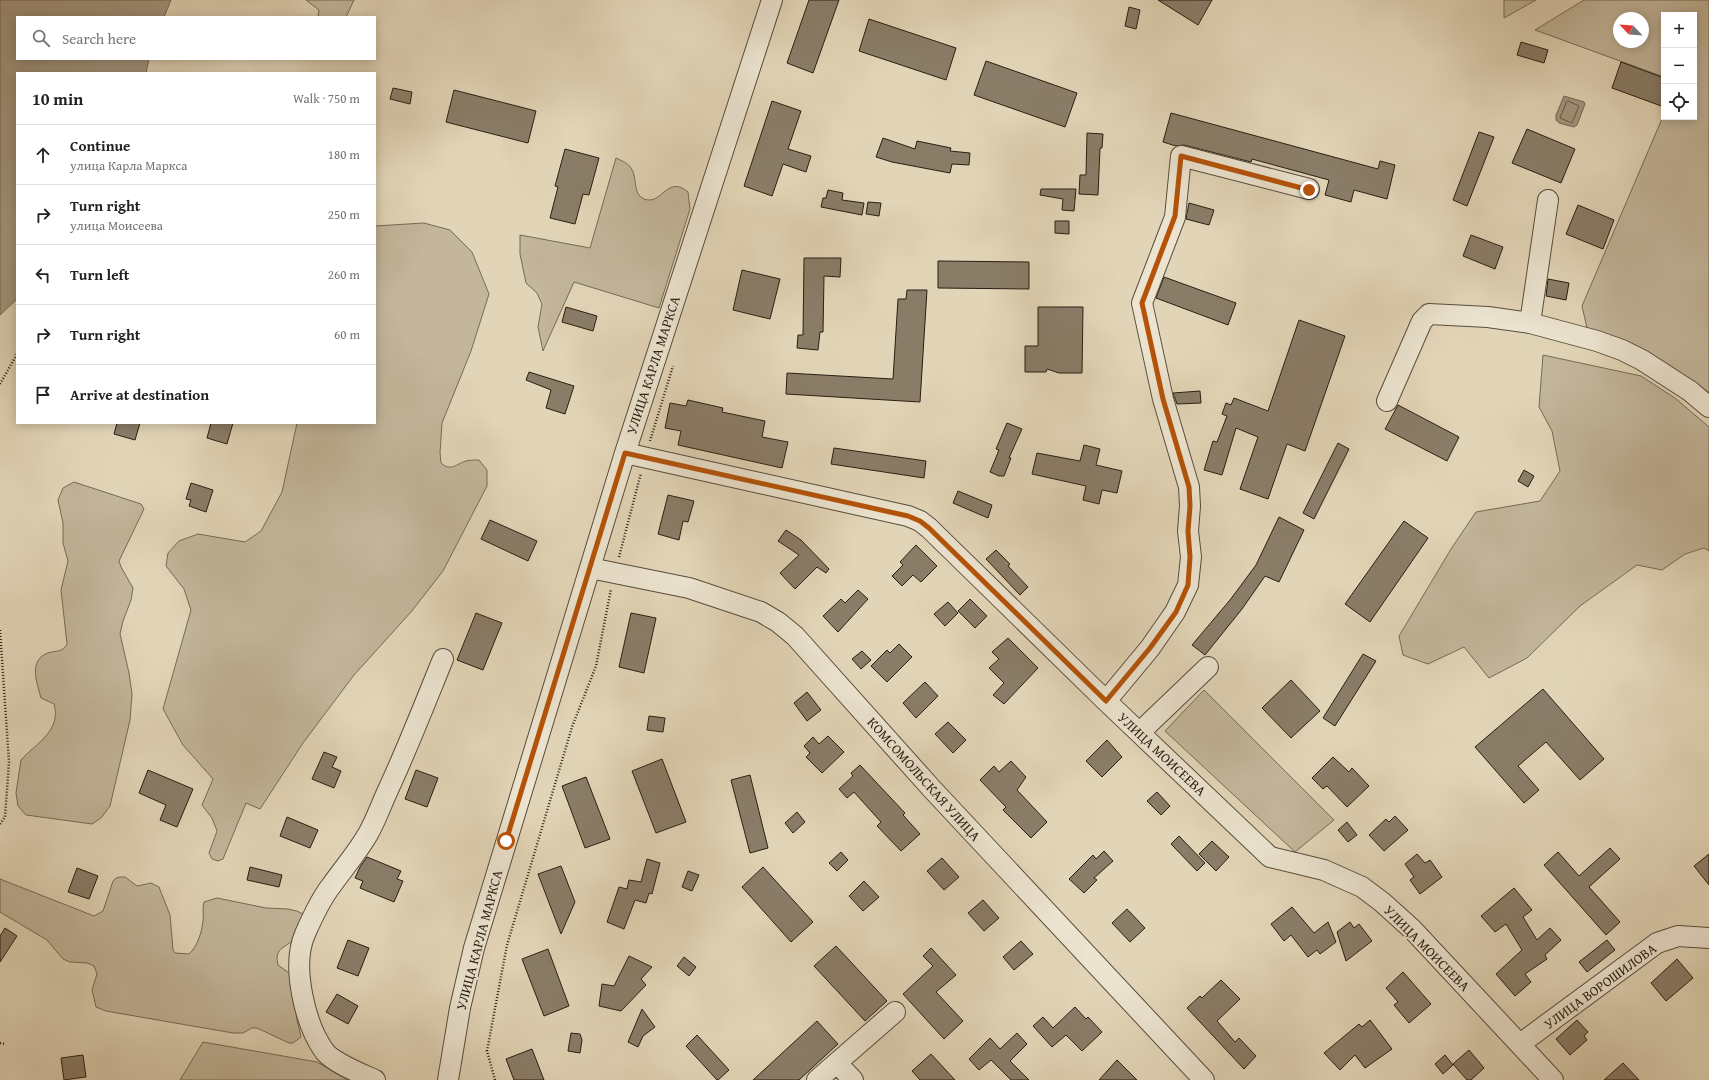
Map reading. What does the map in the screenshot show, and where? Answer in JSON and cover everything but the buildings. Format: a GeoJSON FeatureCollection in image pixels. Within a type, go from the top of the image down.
{"type":"FeatureCollection","features":[{"type":"Feature","properties":{"kind":"street","name":"УЛИЦА КАРЛА МАРКСА"},"geometry":{"type":"LineString","coordinates":[[448,1080],[460,1008],[474,948],[625,453],[772,0]]}},
{"type":"Feature","properties":{"kind":"street"},"geometry":{"type":"LineString","coordinates":[[1106,701],[1150,648],[1176,612],[1188,585],[1190,557],[1188,531],[1190,506],[1189,487],[1163,399],[1142,303],[1175,216],[1181,156],[1309,190]]}},
{"type":"Feature","properties":{"kind":"street"},"geometry":{"type":"LineString","coordinates":[[1530,323],[1548,200]]}},
{"type":"Feature","properties":{"kind":"street"},"geometry":{"type":"LineString","coordinates":[[1387,402],[1422,321],[1429,314],[1488,317],[1530,323],[1597,341],[1622,350],[1642,360],[1690,391],[1709,407]]}},
{"type":"Feature","properties":{"kind":"street","name":"УЛИЦА МОИСЕЕВА"},"geometry":{"type":"LineString","coordinates":[[625,453],[908,516],[920,521],[1270,857],[1324,870],[1362,887],[1382,902],[1413,930],[1554,1080]]}},
{"type":"Feature","properties":{"kind":"street","name":"КОМСОМОЛЬСКАЯ УЛИЦА"},"geometry":{"type":"LineString","coordinates":[[590,568],[689,588],[761,612],[778,622],[795,636],[932,789],[1204,1080]]}},
{"type":"Feature","properties":{"kind":"street"},"geometry":{"type":"LineString","coordinates":[[375,1080],[350,1069],[326,1053],[311,1026],[306,1012],[301,986],[300,954],[304,935],[330,887],[348,864],[368,834],[405,753],[443,659]]}},
{"type":"Feature","properties":{"kind":"street"},"geometry":{"type":"LineString","coordinates":[[1140,732],[1208,667]]}},
{"type":"Feature","properties":{"kind":"street","name":"УЛИЦА ВОРОШИЛОВА"},"geometry":{"type":"LineString","coordinates":[[1520,1044],[1657,943],[1678,936],[1709,938]]}},
{"type":"Feature","properties":{"kind":"street"},"geometry":{"type":"LineString","coordinates":[[817,1080],[895,1012]]}},
{"type":"Feature","properties":{"kind":"street"},"geometry":{"type":"LineString","coordinates":[[837,1063],[854,1080]]}},
{"type":"Feature","properties":{"kind":"path"},"geometry":{"type":"LineString","coordinates":[[0,384],[16,356]]}},
{"type":"Feature","properties":{"kind":"path"},"geometry":{"type":"LineString","coordinates":[[495,1080],[487,1051],[507,945],[572,728],[596,666],[615,573],[646,457],[675,360]]}},
{"type":"Feature","properties":{"kind":"path"},"geometry":{"type":"LineString","coordinates":[[0,630],[9,762],[5,817],[0,824]]}},
{"type":"Feature","properties":{"kind":"path"},"geometry":{"type":"LineString","coordinates":[[0,1043],[5,1044]]}},
{"type":"Feature","properties":{"kind":"shaded area"},"geometry":{"type":"Polygon","coordinates":[[[306,0],[354,0],[346,16],[318,16],[319,10],[306,0]]]}},
{"type":"Feature","properties":{"kind":"shaded area"},"geometry":{"type":"Polygon","coordinates":[[[1504,0],[1536,0],[1504,18],[1504,0]]]}},
{"type":"Feature","properties":{"kind":"shaded area"},"geometry":{"type":"Polygon","coordinates":[[[1584,0],[1709,0],[1709,395],[1640,348],[1587,328],[1582,306],[1661,120],[1697,120],[1697,12],[1661,12],[1661,76],[1535,30],[1584,0]]]}},
{"type":"Feature","properties":{"kind":"shaded area"},"geometry":{"type":"Polygon","coordinates":[[[616,158],[630,166],[634,176],[636,190],[640,197],[644,199],[650,200],[656,198],[675,186],[681,187],[688,192],[690,209],[659,308],[574,282],[543,351],[538,327],[542,304],[537,293],[526,283],[520,254],[520,235],[590,248],[616,158]]]}},
{"type":"Feature","properties":{"kind":"shaded area"},"geometry":{"type":"Polygon","coordinates":[[[424,223],[450,230],[472,252],[489,294],[471,351],[442,423],[440,453],[441,463],[448,467],[466,461],[479,460],[487,470],[487,486],[443,571],[411,612],[354,675],[303,743],[260,809],[246,803],[223,859],[218,861],[212,859],[209,853],[217,831],[212,818],[202,805],[213,779],[183,745],[163,709],[191,610],[184,589],[166,566],[168,553],[179,541],[198,534],[245,542],[261,531],[282,492],[297,424],[376,424],[376,226],[424,223]]]}},
{"type":"Feature","properties":{"kind":"shaded area"},"geometry":{"type":"Polygon","coordinates":[[[1543,355],[1641,376],[1675,398],[1709,427],[1709,551],[1704,548],[1685,554],[1662,570],[1637,565],[1580,606],[1527,658],[1489,678],[1464,647],[1428,664],[1403,655],[1399,636],[1451,549],[1476,512],[1540,501],[1560,471],[1552,431],[1539,407],[1543,355]]]}},
{"type":"Feature","properties":{"kind":"shaded area"},"geometry":{"type":"Polygon","coordinates":[[[74,482],[141,504],[144,509],[119,561],[133,588],[131,600],[120,634],[132,694],[130,720],[110,806],[101,818],[92,824],[26,815],[18,806],[16,793],[21,760],[46,736],[54,722],[54,704],[41,698],[36,679],[36,666],[42,656],[61,650],[67,644],[61,590],[68,561],[63,543],[63,523],[58,500],[63,488],[74,482]]]}},
{"type":"Feature","properties":{"kind":"shaded area"},"geometry":{"type":"Polygon","coordinates":[[[1204,690],[1334,820],[1295,852],[1165,731],[1204,690]]]}},
{"type":"Feature","properties":{"kind":"shaded area"},"geometry":{"type":"Polygon","coordinates":[[[120,877],[125,877],[137,886],[151,883],[159,887],[170,915],[173,950],[175,953],[189,954],[192,951],[202,930],[204,902],[217,898],[266,908],[288,909],[297,911],[307,916],[295,938],[277,955],[278,965],[292,976],[297,1020],[301,1037],[293,1043],[289,1043],[257,1028],[252,1028],[243,1033],[233,1033],[106,1011],[96,1007],[92,990],[97,974],[94,966],[87,963],[70,962],[63,959],[47,940],[0,912],[0,879],[94,916],[103,911],[113,881],[120,877]]]}},
{"type":"Feature","properties":{"kind":"shaded area"},"geometry":{"type":"Polygon","coordinates":[[[203,1042],[317,1062],[348,1080],[180,1080],[203,1042]]]}},
{"type":"Feature","properties":{"kind":"water"},"geometry":{"type":"Polygon","coordinates":[[[0,0],[171,0],[164,16],[16,16],[16,60],[149,60],[146,72],[16,72],[16,300],[0,315],[0,0]]]}},
{"type":"Feature","properties":{"kind":"water"},"geometry":{"type":"Polygon","coordinates":[[[1564,96],[1584,102],[1585,104],[1577,125],[1574,127],[1559,123],[1556,120],[1556,115],[1564,96]]]}},
{"type":"Feature","properties":{"kind":"route"},"geometry":{"type":"LineString","coordinates":[[506,841],[625,453],[908,516],[920,521],[929,528],[1106,701],[1150,648],[1176,612],[1188,585],[1190,557],[1188,531],[1190,506],[1189,487],[1163,399],[1142,303],[1175,216],[1181,156],[1309,190]]}}]}
